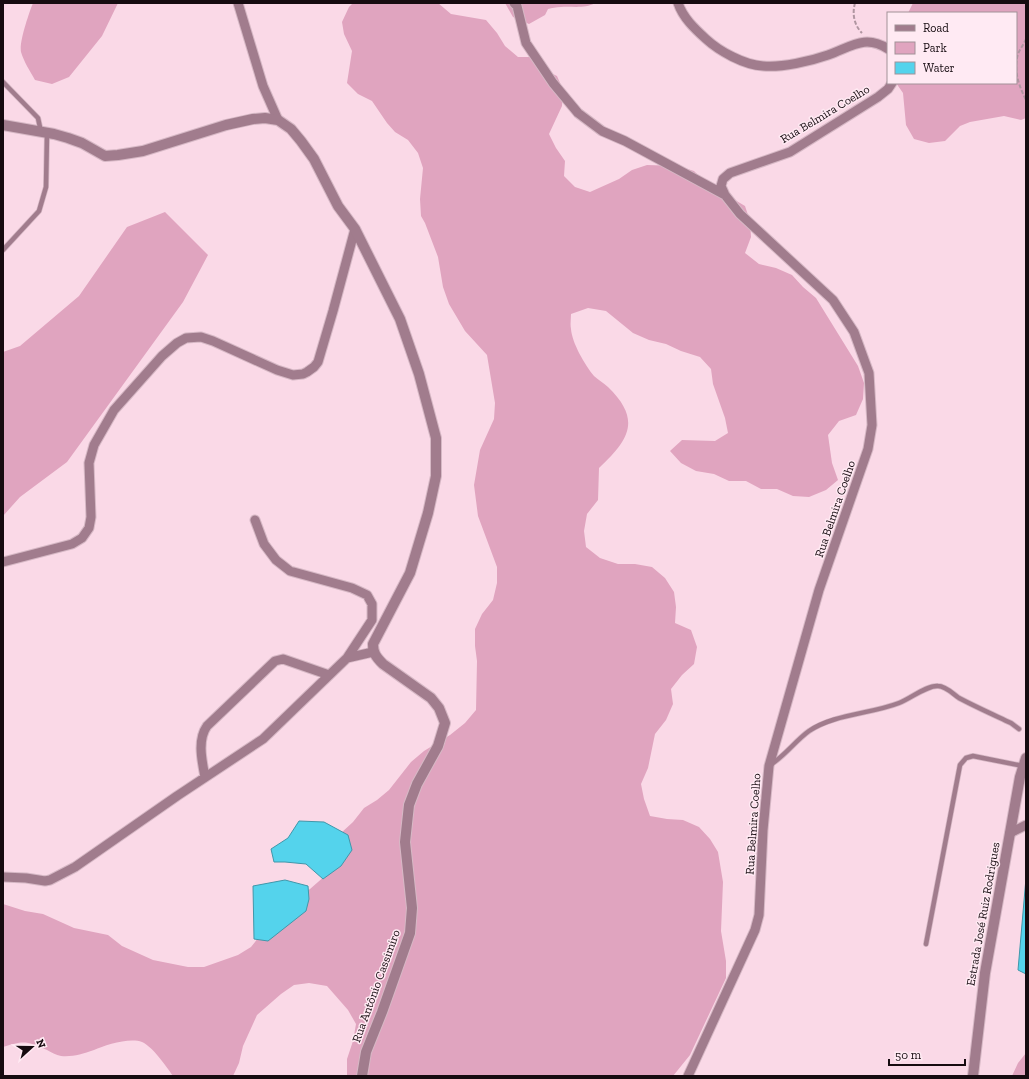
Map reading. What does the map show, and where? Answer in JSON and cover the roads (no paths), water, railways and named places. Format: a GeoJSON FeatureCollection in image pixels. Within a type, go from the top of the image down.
{"type":"FeatureCollection","features":[{"type":"Feature","properties":{"kind":"street"},"geometry":{"type":"LineString","coordinates":[[238,3],[247,28],[263,86],[278,120]]}},
{"type":"Feature","properties":{"kind":"street"},"geometry":{"type":"LineString","coordinates":[[514,3],[517,6],[526,44],[553,84],[578,113],[602,131],[625,141],[725,195]]}},
{"type":"Feature","properties":{"kind":"street"},"geometry":{"type":"LineString","coordinates":[[678,3],[692,26],[711,44],[746,62],[762,66],[786,65],[826,56],[857,44],[870,41],[887,48]]}},
{"type":"Feature","properties":{"kind":"street","name":"Rua Belmira Coelho"},"geometry":{"type":"LineString","coordinates":[[688,1076],[730,986],[757,923],[759,915],[763,830],[769,766],[819,590],[868,449],[872,425],[869,373],[854,332],[833,300],[740,214],[725,195],[721,186],[723,179],[730,173],[790,152],[878,97],[888,89],[891,84]]}},
{"type":"Feature","properties":{"kind":"street"},"geometry":{"type":"LineString","coordinates":[[3,125],[44,132],[82,143],[105,156],[143,151],[242,122],[265,118],[278,120],[291,129],[314,159],[338,206],[355,229],[400,319],[419,374],[436,438],[436,476],[428,512],[410,573],[373,644],[373,652],[347,658]]}},
{"type":"Feature","properties":{"kind":"street"},"geometry":{"type":"LineString","coordinates":[[3,562],[72,544],[82,538],[89,528],[91,517],[89,463],[94,445],[114,410],[162,356],[176,343],[186,338],[201,337],[277,370],[293,375],[303,374],[314,367],[318,362],[355,229]]}},
{"type":"Feature","properties":{"kind":"street"},"geometry":{"type":"LineString","coordinates":[[3,877],[45,881],[75,868],[205,777],[263,739],[347,658],[372,620],[372,604],[366,595],[352,588],[290,571],[276,560],[264,544],[255,520]]}},
{"type":"Feature","properties":{"kind":"street","name":"Rua Antônio Cassimiro"},"geometry":{"type":"LineString","coordinates":[[362,1076],[366,1052],[410,933],[412,908],[405,842],[409,805],[417,784],[438,746],[445,723],[439,708],[431,698],[383,664],[373,652]]}},
{"type":"Feature","properties":{"kind":"street"},"geometry":{"type":"LineString","coordinates":[[205,777],[202,761],[201,737],[203,732],[207,726],[275,661],[283,659],[328,675]]}},
{"type":"Feature","properties":{"kind":"street","name":"Estrada José Ruiz Rodrigues"},"geometry":{"type":"LineString","coordinates":[[973,1076],[985,973],[1020,777],[1025,762]]}},
{"type":"Feature","properties":{"kind":"street"},"geometry":{"type":"LineString","coordinates":[[1010,833],[1026,825]]}},
{"type":"Feature","properties":{"kind":"lane"},"geometry":{"type":"LineString","coordinates":[[3,82],[38,118],[44,132],[46,187],[39,211],[3,250]]}},
{"type":"Feature","properties":{"kind":"lane"},"geometry":{"type":"LineString","coordinates":[[769,766],[778,760],[798,740],[823,723],[900,703],[932,686],[943,687],[959,698],[1011,723],[1019,729]]}},
{"type":"Feature","properties":{"kind":"lane"},"geometry":{"type":"LineString","coordinates":[[926,944],[960,765],[966,758],[973,756],[1025,762]]}},
{"type":"Feature","properties":{"kind":"water"},"geometry":{"type":"Polygon","coordinates":[[[299,821],[324,822],[348,835],[352,850],[341,866],[323,879],[306,864],[274,862],[271,849],[288,838],[299,821]]]}},
{"type":"Feature","properties":{"kind":"water"},"geometry":{"type":"Polygon","coordinates":[[[1026,878],[1026,974],[1018,970],[1026,878]]]}},
{"type":"Feature","properties":{"kind":"water"},"geometry":{"type":"Polygon","coordinates":[[[285,880],[308,886],[309,899],[306,911],[268,941],[254,939],[253,886],[285,880]]]}}]}
